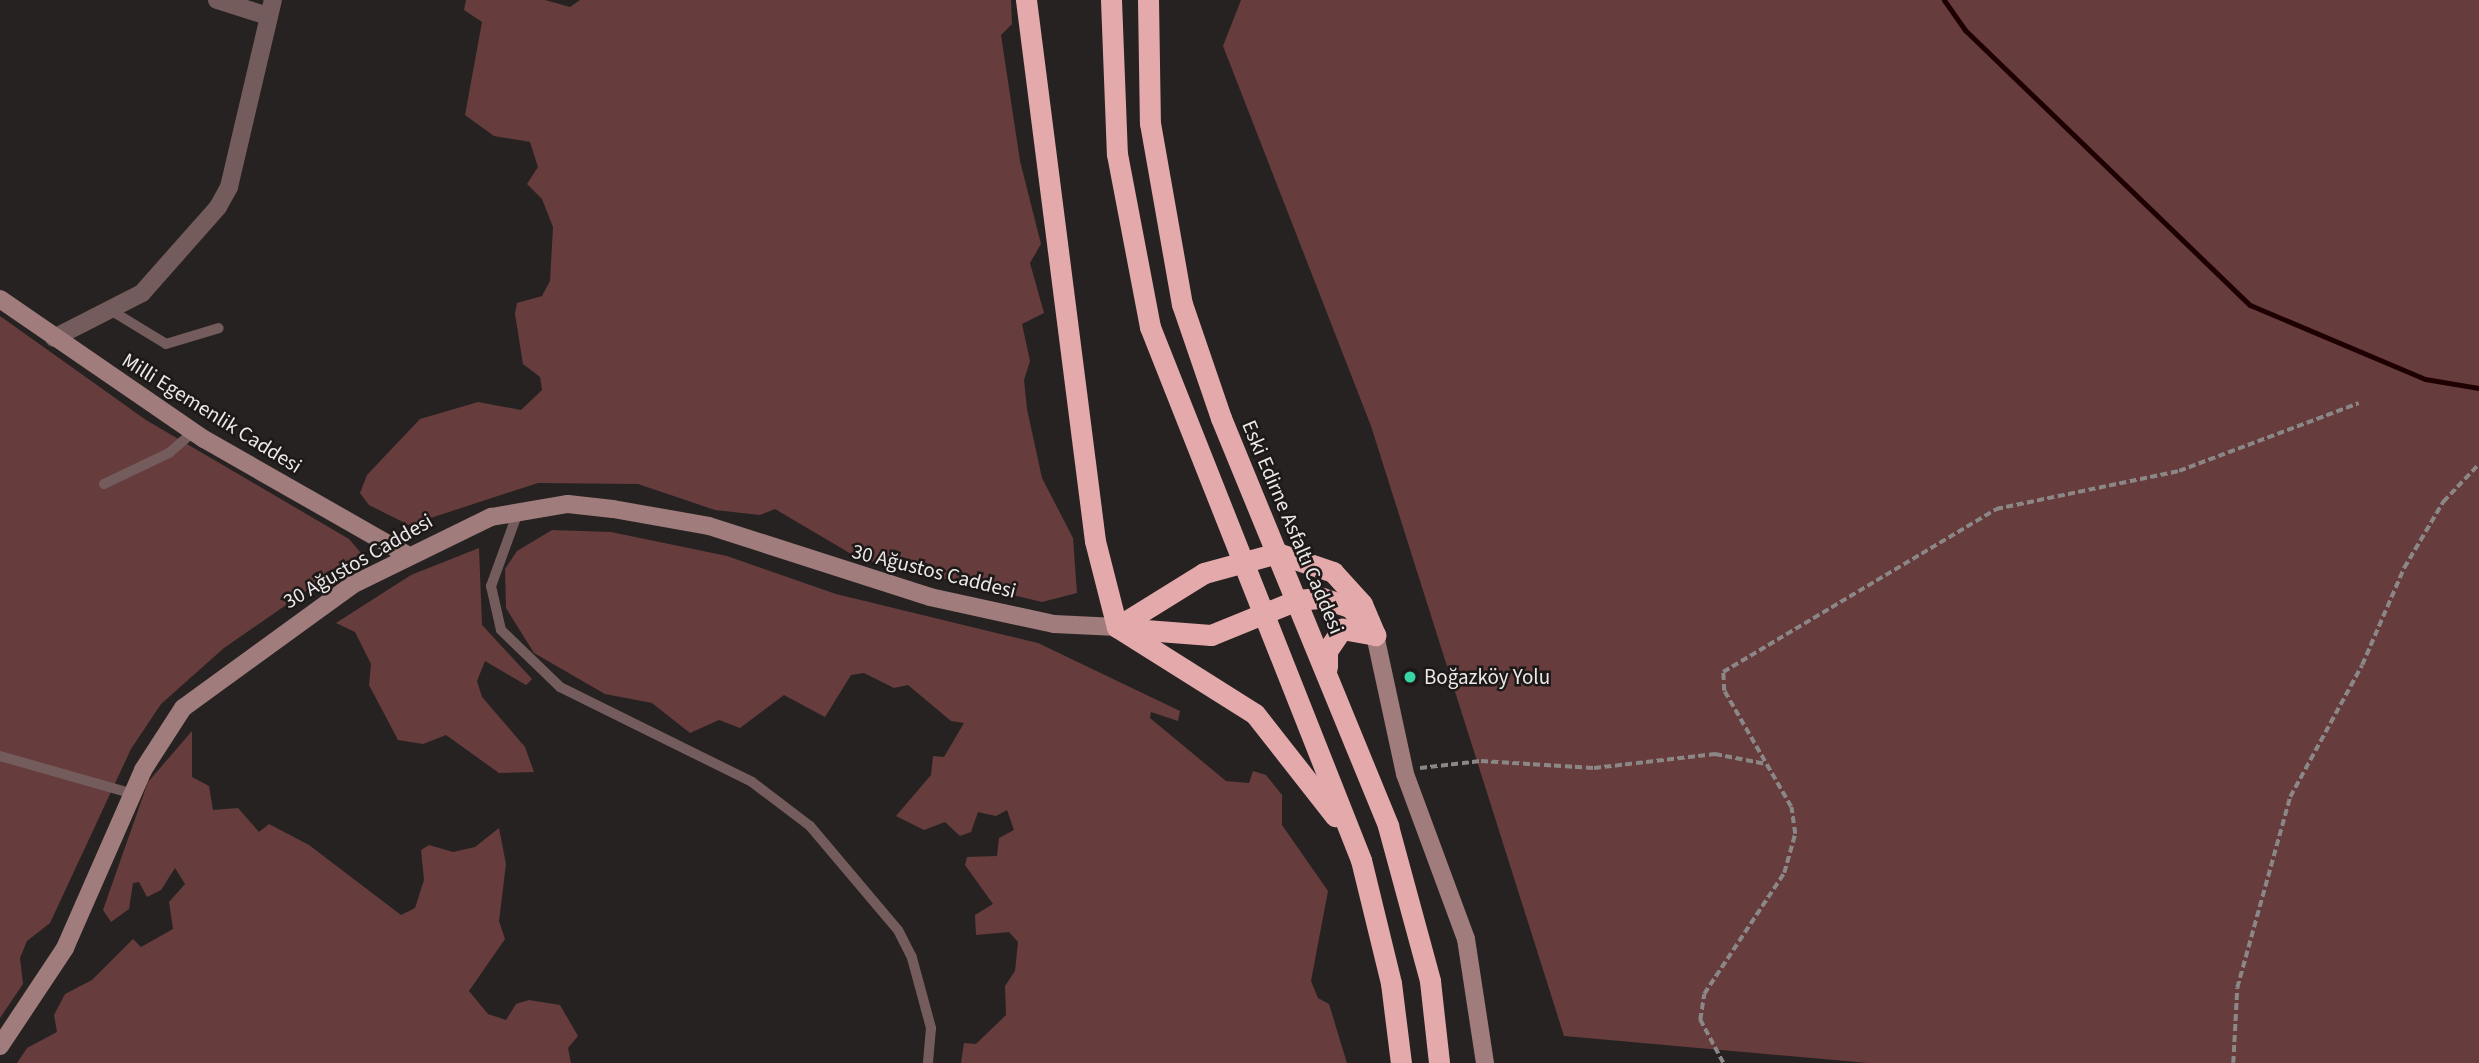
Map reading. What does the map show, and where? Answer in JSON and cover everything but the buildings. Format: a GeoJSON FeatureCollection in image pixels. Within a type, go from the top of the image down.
{"type":"FeatureCollection","features":[{"type":"Feature","properties":{"kind":"highway"},"geometry":{"type":"LineString","coordinates":[[1026,0],[1094,541],[1116,626],[1255,714],[1306,772],[1361,860]]}},
{"type":"Feature","properties":{"kind":"highway"},"geometry":{"type":"LineString","coordinates":[[1111,0],[1112,103],[1133,261],[1167,379],[1361,860],[1389,972],[1401,1063]]}},
{"type":"Feature","properties":{"kind":"highway","name":"Eski Edirne Asfaltı Caddesi"},"geometry":{"type":"LineString","coordinates":[[1148,0],[1150,123],[1182,304],[1277,553],[1327,667],[1407,886],[1430,981],[1439,1063]]}},
{"type":"Feature","properties":{"kind":"highway"},"geometry":{"type":"LineString","coordinates":[[1116,626],[1183,584],[1241,561],[1277,553],[1333,572],[1362,604],[1375,635]]}},
{"type":"Feature","properties":{"kind":"highway"},"geometry":{"type":"LineString","coordinates":[[1116,626],[1192,638],[1297,600],[1337,600],[1375,635]]}},
{"type":"Feature","properties":{"kind":"highway"},"geometry":{"type":"LineString","coordinates":[[1327,667],[1327,651],[1342,629],[1375,635]]}},
{"type":"Feature","properties":{"kind":"main road","name":"Milli Egemenlik Caddesi"},"geometry":{"type":"LineString","coordinates":[[0,299],[193,432],[406,554]]}},
{"type":"Feature","properties":{"kind":"main road","name":"30 Ağustos Caddesi"},"geometry":{"type":"LineString","coordinates":[[0,1046],[65,948],[132,794],[184,708],[270,640],[406,554],[519,510],[568,504],[709,526],[930,597],[1054,624],[1116,626]]}},
{"type":"Feature","properties":{"kind":"main road"},"geometry":{"type":"LineString","coordinates":[[1375,635],[1405,774],[1466,939],[1485,1063]]}},
{"type":"Feature","properties":{"kind":"street"},"geometry":{"type":"LineString","coordinates":[[54,338],[112,311],[168,270],[229,187],[270,8],[217,0]]}},
{"type":"Feature","properties":{"kind":"lane"},"geometry":{"type":"LineString","coordinates":[[112,311],[166,344],[219,327]]}},
{"type":"Feature","properties":{"kind":"lane"},"geometry":{"type":"LineString","coordinates":[[104,484],[169,453],[193,432]]}},
{"type":"Feature","properties":{"kind":"lane"},"geometry":{"type":"LineString","coordinates":[[519,510],[491,586],[501,630],[561,687],[752,782],[810,826],[891,921],[912,958],[930,1028],[928,1063]]}},
{"type":"Feature","properties":{"kind":"lane"},"geometry":{"type":"LineString","coordinates":[[0,756],[132,794]]}},
{"type":"Feature","properties":{"kind":"path"},"geometry":{"type":"LineString","coordinates":[[1723,1063],[1700,1020],[1704,993],[1784,873],[1796,834],[1791,807],[1724,691],[1723,672],[1996,509],[2179,471],[2359,403]]}},
{"type":"Feature","properties":{"kind":"path"},"geometry":{"type":"LineString","coordinates":[[2232,1063],[2237,988],[2290,797],[2362,665],[2404,568],[2443,502],[2479,464]]}},
{"type":"Feature","properties":{"kind":"path"},"geometry":{"type":"LineString","coordinates":[[1405,774],[1430,764],[1594,768],[1715,754],[1767,764]]}},
{"type":"Feature","properties":{"kind":"shaded area"},"geometry":{"type":"Polygon","coordinates":[[[466,0],[545,0],[570,7],[580,0],[1011,0],[1012,24],[1001,35],[1020,161],[1041,244],[1030,263],[1044,313],[1022,324],[1030,361],[1024,380],[1027,409],[1042,478],[1073,538],[1077,593],[1042,602],[858,558],[775,509],[760,515],[715,510],[638,484],[538,483],[409,525],[369,505],[360,493],[367,475],[420,419],[478,402],[521,410],[542,390],[540,377],[523,364],[515,314],[517,303],[542,296],[550,281],[553,227],[542,199],[527,184],[538,167],[530,142],[494,136],[465,115],[482,22],[464,10],[466,0]]]}},
{"type":"Feature","properties":{"kind":"shaded area"},"geometry":{"type":"Polygon","coordinates":[[[1241,0],[2479,0],[2479,1063],[1868,1063],[1564,1036],[1371,426],[1223,46],[1241,0]]]}},
{"type":"Feature","properties":{"kind":"shaded area"},"geometry":{"type":"Polygon","coordinates":[[[0,316],[146,420],[349,539],[361,553],[224,648],[161,704],[131,749],[50,923],[27,941],[20,958],[23,984],[0,1018],[0,316]]]}},
{"type":"Feature","properties":{"kind":"shaded area"},"geometry":{"type":"Polygon","coordinates":[[[552,530],[611,532],[727,556],[836,594],[1038,643],[1180,711],[1178,721],[1151,712],[1150,718],[1226,781],[1249,783],[1253,771],[1266,775],[1282,795],[1282,825],[1328,891],[1311,981],[1318,998],[1329,1004],[1347,1063],[961,1063],[964,1043],[976,1044],[1006,1015],[1005,986],[1015,971],[1018,942],[1009,932],[976,935],[975,915],[993,904],[965,865],[967,857],[997,856],[999,838],[1014,830],[1007,810],[996,816],[978,812],[971,832],[960,836],[945,822],[924,830],[896,816],[931,775],[933,756],[944,757],[964,723],[951,721],[908,685],[894,688],[864,673],[851,675],[825,717],[784,695],[740,728],[719,720],[690,733],[652,703],[605,694],[534,653],[506,608],[505,569],[517,551],[552,530]]]}},
{"type":"Feature","properties":{"kind":"shaded area"},"geometry":{"type":"Polygon","coordinates":[[[479,548],[482,625],[532,679],[526,685],[485,661],[477,681],[482,697],[525,747],[534,772],[499,773],[446,735],[423,744],[398,740],[369,685],[371,664],[355,632],[336,623],[411,575],[479,548]]]}},
{"type":"Feature","properties":{"kind":"shaded area"},"geometry":{"type":"Polygon","coordinates":[[[192,731],[192,777],[209,786],[213,810],[238,808],[259,832],[269,824],[309,845],[401,915],[415,908],[424,880],[421,850],[429,845],[453,852],[475,847],[499,828],[506,864],[499,921],[505,939],[469,991],[488,1014],[506,1020],[516,1004],[529,1000],[560,1005],[578,1036],[568,1048],[571,1063],[17,1063],[27,1048],[57,1032],[54,1015],[65,994],[92,980],[133,939],[141,947],[173,929],[169,902],[185,884],[175,868],[161,890],[147,897],[139,882],[133,883],[129,909],[111,922],[103,910],[148,782],[192,731]]]}},
{"type":"Feature","properties":{"kind":"waterway"},"geometry":{"type":"LineString","coordinates":[[1944,0],[1965,30],[2250,305],[2425,379],[2479,388]]}},
{"type":"Feature","properties":{"kind":"place","name":"Boğazköy Yolu"},"geometry":{"type":"Point","coordinates":[1410,677]}}]}
